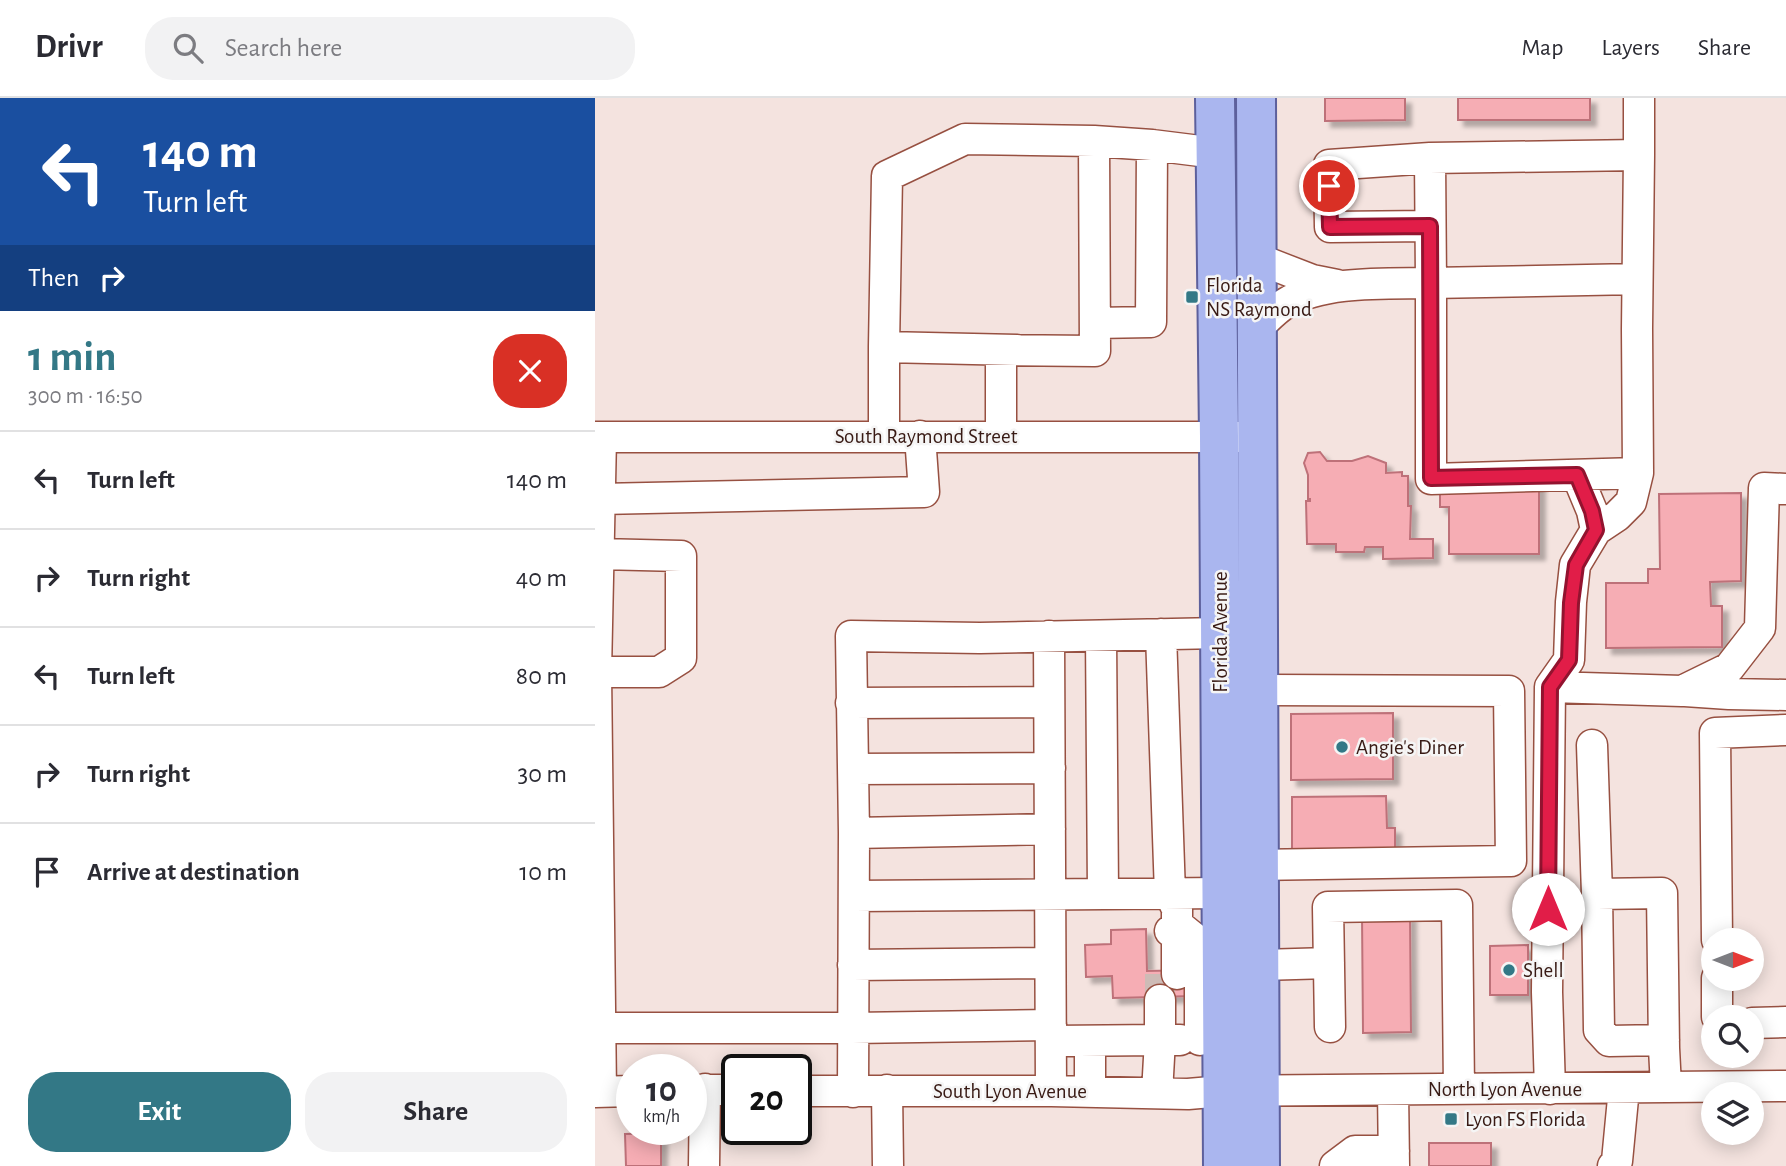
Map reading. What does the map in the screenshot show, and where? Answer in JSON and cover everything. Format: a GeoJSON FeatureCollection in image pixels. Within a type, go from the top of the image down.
{"type":"FeatureCollection","features":[{"type":"Feature","properties":{"kind":"main road","name":"Florida Avenue"},"geometry":{"type":"LineString","coordinates":[[1215,98],[1222,893],[1190,1040],[1241,1091],[1260,1166]]}},
{"type":"Feature","properties":{"kind":"main road","name":"Florida Avenue"},"geometry":{"type":"LineString","coordinates":[[1223,1166],[1241,1091],[1259,965],[1256,98]]}},
{"type":"Feature","properties":{"kind":"street"},"geometry":{"type":"LineString","coordinates":[[1550,1089],[1547,992],[1550,687],[1569,660],[1571,603],[1576,565],[1596,530],[1631,502],[1638,473],[1639,98]]}},
{"type":"Feature","properties":{"kind":"street"},"geometry":{"type":"LineString","coordinates":[[884,436],[887,176],[965,139],[1094,141],[1216,153]]}},
{"type":"Feature","properties":{"kind":"street"},"geometry":{"type":"LineString","coordinates":[[884,347],[1095,351],[1094,141]]}},
{"type":"Feature","properties":{"kind":"street"},"geometry":{"type":"LineString","coordinates":[[1095,323],[1151,322],[1152,145]]}},
{"type":"Feature","properties":{"kind":"street"},"geometry":{"type":"LineString","coordinates":[[1430,226],[1330,227],[1329,165],[1430,158],[1639,155]]}},
{"type":"Feature","properties":{"kind":"street"},"geometry":{"type":"LineString","coordinates":[[1430,158],[1431,478],[1638,473]]}},
{"type":"Feature","properties":{"kind":"street"},"geometry":{"type":"LineString","coordinates":[[1258,259],[1312,280],[1341,286]]}},
{"type":"Feature","properties":{"kind":"street"},"geometry":{"type":"LineString","coordinates":[[1257,328],[1286,303],[1312,292],[1341,286],[1637,279]]}},
{"type":"Feature","properties":{"kind":"street"},"geometry":{"type":"LineString","coordinates":[[1002,436],[1002,350],[1017,350]]}},
{"type":"Feature","properties":{"kind":"street"},"geometry":{"type":"LineString","coordinates":[[600,499],[924,492],[920,436]]}},
{"type":"Feature","properties":{"kind":"street"},"geometry":{"type":"LineString","coordinates":[[598,437],[598,1092],[616,1091]]}},
{"type":"Feature","properties":{"kind":"street","name":"South Raymond Street"},"geometry":{"type":"LineString","coordinates":[[598,437],[1257,438]]}},
{"type":"Feature","properties":{"kind":"street"},"geometry":{"type":"LineString","coordinates":[[1577,475],[1592,511],[1596,530]]}},
{"type":"Feature","properties":{"kind":"street"},"geometry":{"type":"LineString","coordinates":[[1682,691],[1729,668],[1760,628],[1764,488],[1786,489]]}},
{"type":"Feature","properties":{"kind":"street"},"geometry":{"type":"LineString","coordinates":[[596,672],[659,672],[681,658],[681,556],[599,554]]}},
{"type":"Feature","properties":{"kind":"street"},"geometry":{"type":"LineString","coordinates":[[853,1092],[854,832],[851,636],[980,638],[1220,633]]}},
{"type":"Feature","properties":{"kind":"street"},"geometry":{"type":"LineString","coordinates":[[1161,634],[1170,894],[1177,909],[1178,926],[1169,987],[1190,1040]]}},
{"type":"Feature","properties":{"kind":"street"},"geometry":{"type":"LineString","coordinates":[[1049,636],[1051,1091]]}},
{"type":"Feature","properties":{"kind":"street"},"geometry":{"type":"LineString","coordinates":[[1101,636],[1103,893]]}},
{"type":"Feature","properties":{"kind":"street"},"geometry":{"type":"LineString","coordinates":[[1550,687],[1786,695]]}},
{"type":"Feature","properties":{"kind":"street"},"geometry":{"type":"LineString","coordinates":[[1258,690],[1509,691],[1511,861],[1259,865]]}},
{"type":"Feature","properties":{"kind":"street"},"geometry":{"type":"LineString","coordinates":[[851,703],[1049,702]]}},
{"type":"Feature","properties":{"kind":"street"},"geometry":{"type":"LineString","coordinates":[[1717,928],[1716,733],[1786,730]]}},
{"type":"Feature","properties":{"kind":"street"},"geometry":{"type":"LineString","coordinates":[[1592,745],[1599,1030],[1609,1041],[1664,1040]]}},
{"type":"Feature","properties":{"kind":"street"},"geometry":{"type":"LineString","coordinates":[[853,769],[1049,768]]}},
{"type":"Feature","properties":{"kind":"street"},"geometry":{"type":"LineString","coordinates":[[854,832],[1050,829]]}},
{"type":"Feature","properties":{"kind":"street"},"geometry":{"type":"LineString","coordinates":[[854,896],[1222,893]]}},
{"type":"Feature","properties":{"kind":"street"},"geometry":{"type":"LineString","coordinates":[[1597,894],[1662,893],[1666,1087]]}},
{"type":"Feature","properties":{"kind":"street"},"geometry":{"type":"LineString","coordinates":[[1330,1027],[1328,907],[1457,905],[1459,1089]]}},
{"type":"Feature","properties":{"kind":"street"},"geometry":{"type":"LineString","coordinates":[[1157,1093],[1190,1040],[1201,955],[1194,938],[1178,926]]}},
{"type":"Feature","properties":{"kind":"street"},"geometry":{"type":"LineString","coordinates":[[853,965],[1050,963]]}},
{"type":"Feature","properties":{"kind":"street"},"geometry":{"type":"LineString","coordinates":[[1259,965],[1329,964]]}},
{"type":"Feature","properties":{"kind":"street"},"geometry":{"type":"LineString","coordinates":[[1764,1023],[1786,1022]]}},
{"type":"Feature","properties":{"kind":"street"},"geometry":{"type":"LineString","coordinates":[[600,1028],[853,1028],[1052,1033],[1090,1042],[1190,1040]]}},
{"type":"Feature","properties":{"kind":"street"},"geometry":{"type":"LineString","coordinates":[[1090,1042],[1090,1092]]}},
{"type":"Feature","properties":{"kind":"street","name":"North Lyon Avenue"},"geometry":{"type":"LineString","coordinates":[[1241,1091],[1786,1086]]}},
{"type":"Feature","properties":{"kind":"street"},"geometry":{"type":"LineString","coordinates":[[1613,1166],[1617,1161],[1624,1088]]}},
{"type":"Feature","properties":{"kind":"street"},"geometry":{"type":"LineString","coordinates":[[887,1090],[888,1166]]}},
{"type":"Feature","properties":{"kind":"street"},"geometry":{"type":"LineString","coordinates":[[1335,1166],[1355,1151],[1394,1158],[1393,1090]]}},
{"type":"Feature","properties":{"kind":"street","name":"South Lyon Avenue"},"geometry":{"type":"LineString","coordinates":[[812,1091],[1188,1094],[1241,1091]]}},
{"type":"Feature","properties":{"kind":"street"},"geometry":{"type":"LineString","coordinates":[[702,1145],[704,1166]]}},
{"type":"Feature","properties":{"kind":"building"},"geometry":{"type":"Polygon","coordinates":[[[1325,98],[1405,98],[1405,120],[1325,121],[1325,98]]]}},
{"type":"Feature","properties":{"kind":"building"},"geometry":{"type":"Polygon","coordinates":[[[1458,98],[1590,98],[1590,120],[1458,120],[1458,98]]]}},
{"type":"Feature","properties":{"kind":"building"},"geometry":{"type":"Polygon","coordinates":[[[1320,452],[1327,461],[1352,461],[1368,456],[1386,463],[1386,473],[1402,472],[1402,476],[1408,476],[1410,539],[1433,539],[1433,558],[1383,559],[1383,547],[1365,547],[1364,552],[1336,552],[1336,544],[1307,544],[1306,501],[1310,499],[1304,463],[1308,453],[1320,452]]]}},
{"type":"Feature","properties":{"kind":"building"},"geometry":{"type":"Polygon","coordinates":[[[1440,480],[1539,480],[1539,554],[1449,554],[1449,507],[1440,507],[1440,480]]]}},
{"type":"Feature","properties":{"kind":"building"},"geometry":{"type":"Polygon","coordinates":[[[1741,493],[1741,581],[1710,582],[1711,606],[1722,606],[1722,647],[1606,648],[1606,583],[1648,583],[1648,569],[1660,569],[1659,494],[1741,493]]]}},
{"type":"Feature","properties":{"kind":"building","name":"Angie's Diner"},"geometry":{"type":"Polygon","coordinates":[[[1393,713],[1393,779],[1291,780],[1291,714],[1393,713]]]}},
{"type":"Feature","properties":{"kind":"building"},"geometry":{"type":"Polygon","coordinates":[[[1386,796],[1387,828],[1395,828],[1395,857],[1292,858],[1292,797],[1386,796]]]}},
{"type":"Feature","properties":{"kind":"building"},"geometry":{"type":"Polygon","coordinates":[[[1362,915],[1410,915],[1411,1032],[1363,1033],[1362,915]]]}},
{"type":"Feature","properties":{"kind":"building"},"geometry":{"type":"Polygon","coordinates":[[[1146,929],[1147,971],[1194,970],[1195,996],[1113,998],[1112,976],[1086,977],[1085,945],[1111,944],[1111,930],[1146,929]]]}},
{"type":"Feature","properties":{"kind":"building","name":"Shell"},"geometry":{"type":"Polygon","coordinates":[[[1528,945],[1528,995],[1490,995],[1490,946],[1528,945]]]}},
{"type":"Feature","properties":{"kind":"building"},"geometry":{"type":"Polygon","coordinates":[[[1429,1143],[1491,1143],[1491,1166],[1429,1166],[1429,1143]]]}},
{"type":"Feature","properties":{"kind":"building"},"geometry":{"type":"Polygon","coordinates":[[[625,1145],[661,1145],[661,1166],[626,1166],[625,1145]]]}},
{"type":"Feature","properties":{"kind":"tunnel"},"geometry":{"type":"LineString","coordinates":[[1160,974],[1160,1000]]}},
{"type":"Feature","properties":{"kind":"place","name":"Florida NS Raymond"},"geometry":{"type":"Point","coordinates":[1192,297]}},
{"type":"Feature","properties":{"kind":"place","name":"Angie's Diner"},"geometry":{"type":"Point","coordinates":[1342,747]}},
{"type":"Feature","properties":{"kind":"place","name":"Shell"},"geometry":{"type":"Point","coordinates":[1509,970]}},
{"type":"Feature","properties":{"kind":"place","name":"Lyon FS Florida"},"geometry":{"type":"Point","coordinates":[1451,1119]}},
{"type":"Feature","properties":{"kind":"route"},"geometry":{"type":"LineString","coordinates":[[1329,186],[1330,227],[1430,226],[1431,478],[1577,475],[1592,511],[1596,530],[1576,565],[1571,603],[1569,660],[1550,687],[1548,909]]}}]}
